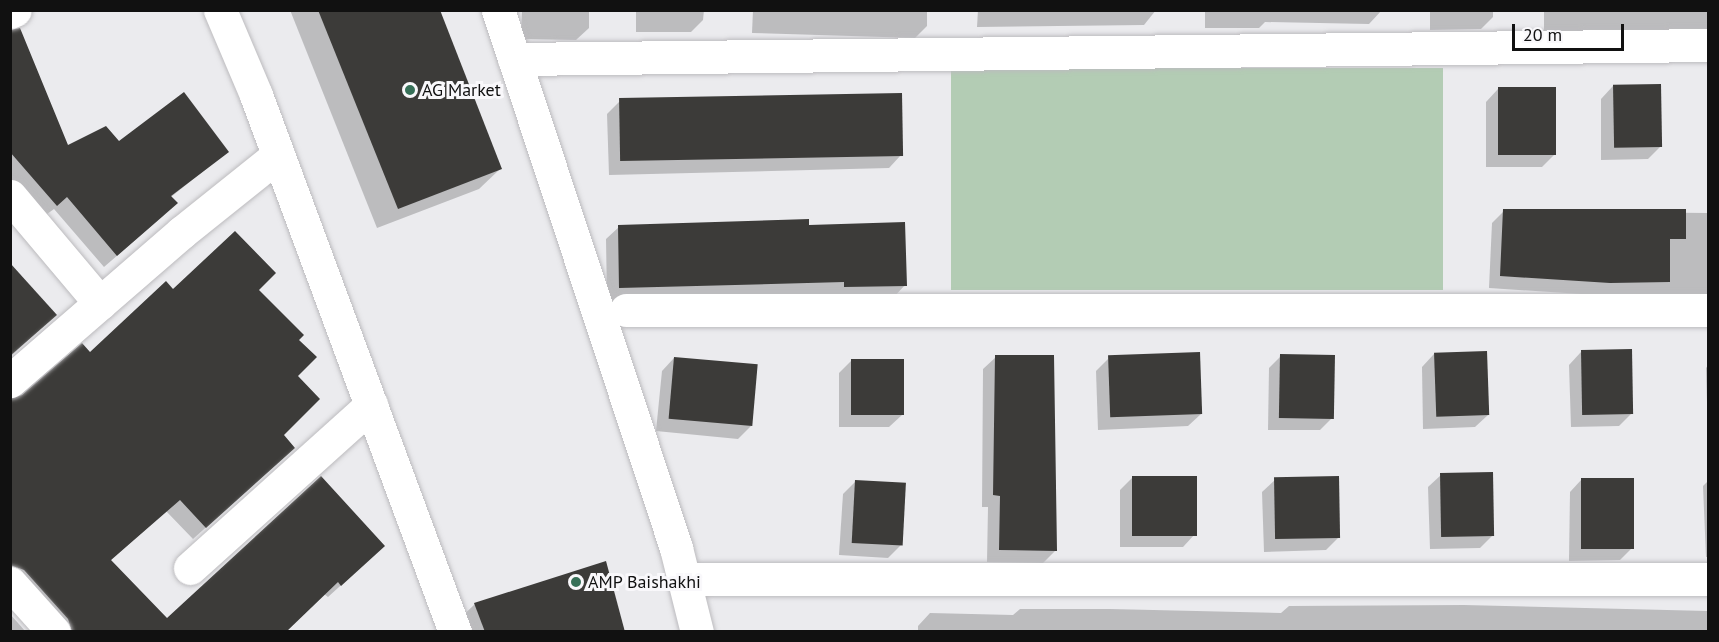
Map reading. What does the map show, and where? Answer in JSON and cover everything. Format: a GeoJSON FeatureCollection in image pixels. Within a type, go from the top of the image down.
{"type":"FeatureCollection","features":[{"type":"Feature","properties":{"kind":"street"},"geometry":{"type":"LineString","coordinates":[[10,12],[15,10]]}},
{"type":"Feature","properties":{"kind":"street"},"geometry":{"type":"LineString","coordinates":[[220,10],[278,155],[455,632]]}},
{"type":"Feature","properties":{"kind":"street"},"geometry":{"type":"LineString","coordinates":[[498,10],[685,579],[697,632]]}},
{"type":"Feature","properties":{"kind":"street"},"geometry":{"type":"LineString","coordinates":[[514,59],[1708,45]]}},
{"type":"Feature","properties":{"kind":"street"},"geometry":{"type":"LineString","coordinates":[[10,381],[278,155]]}},
{"type":"Feature","properties":{"kind":"street"},"geometry":{"type":"LineString","coordinates":[[10,196],[100,303]]}},
{"type":"Feature","properties":{"kind":"street"},"geometry":{"type":"LineString","coordinates":[[626,310],[1708,310]]}},
{"type":"Feature","properties":{"kind":"street"},"geometry":{"type":"LineString","coordinates":[[190,568],[371,405]]}},
{"type":"Feature","properties":{"kind":"street"},"geometry":{"type":"LineString","coordinates":[[685,579],[1708,579]]}},
{"type":"Feature","properties":{"kind":"street"},"geometry":{"type":"LineString","coordinates":[[10,583],[54,632]]}},
{"type":"Feature","properties":{"kind":"green space"},"geometry":{"type":"Polygon","coordinates":[[[951,68],[1443,68],[1443,290],[951,290],[951,68]]]}},
{"type":"Feature","properties":{"kind":"building","name":"AG Market"},"geometry":{"type":"Polygon","coordinates":[[[318,10],[440,10],[502,169],[398,209],[318,10]]]}},
{"type":"Feature","properties":{"kind":"building"},"geometry":{"type":"Polygon","coordinates":[[[20,28],[68,145],[106,126],[119,141],[184,92],[229,152],[171,196],[178,203],[117,256],[67,197],[57,206],[10,152],[10,30],[20,28]]]}},
{"type":"Feature","properties":{"kind":"building"},"geometry":{"type":"Polygon","coordinates":[[[1661,84],[1662,147],[1614,148],[1613,85],[1661,84]]]}},
{"type":"Feature","properties":{"kind":"building"},"geometry":{"type":"Polygon","coordinates":[[[1498,87],[1556,87],[1556,155],[1498,155],[1498,87]]]}},
{"type":"Feature","properties":{"kind":"building"},"geometry":{"type":"Polygon","coordinates":[[[902,93],[903,156],[620,161],[619,98],[902,93]]]}},
{"type":"Feature","properties":{"kind":"building"},"geometry":{"type":"Polygon","coordinates":[[[1503,209],[1686,209],[1686,239],[1670,239],[1670,282],[1610,283],[1500,276],[1503,209]]]}},
{"type":"Feature","properties":{"kind":"building"},"geometry":{"type":"Polygon","coordinates":[[[809,219],[809,225],[905,222],[907,286],[844,287],[844,282],[619,288],[618,225],[809,219]]]}},
{"type":"Feature","properties":{"kind":"building"},"geometry":{"type":"Polygon","coordinates":[[[235,231],[276,273],[259,290],[304,335],[299,340],[317,357],[298,376],[320,399],[284,435],[295,448],[206,528],[180,500],[111,560],[167,618],[321,476],[385,546],[341,586],[338,582],[286,632],[72,632],[68,619],[24,570],[10,565],[10,399],[22,395],[82,343],[90,352],[166,281],[173,289],[235,231]]]}},
{"type":"Feature","properties":{"kind":"building"},"geometry":{"type":"Polygon","coordinates":[[[10,263],[57,315],[10,356],[10,263]]]}},
{"type":"Feature","properties":{"kind":"building"},"geometry":{"type":"Polygon","coordinates":[[[1632,349],[1633,414],[1582,415],[1581,350],[1632,349]]]}},
{"type":"Feature","properties":{"kind":"building"},"geometry":{"type":"Polygon","coordinates":[[[1487,351],[1489,415],[1436,417],[1434,353],[1487,351]]]}},
{"type":"Feature","properties":{"kind":"building"},"geometry":{"type":"Polygon","coordinates":[[[1200,352],[1202,414],[1110,417],[1108,355],[1200,352]]]}},
{"type":"Feature","properties":{"kind":"building"},"geometry":{"type":"Polygon","coordinates":[[[1280,354],[1335,355],[1334,419],[1279,418],[1280,354]]]}},
{"type":"Feature","properties":{"kind":"building"},"geometry":{"type":"Polygon","coordinates":[[[995,355],[1054,355],[1057,551],[999,550],[1000,496],[993,495],[995,355]]]}},
{"type":"Feature","properties":{"kind":"building"},"geometry":{"type":"Polygon","coordinates":[[[674,357],[758,364],[752,426],[669,419],[674,357]]]}},
{"type":"Feature","properties":{"kind":"building"},"geometry":{"type":"Polygon","coordinates":[[[851,359],[904,359],[904,415],[851,415],[851,359]]]}},
{"type":"Feature","properties":{"kind":"building"},"geometry":{"type":"Polygon","coordinates":[[[1493,472],[1494,536],[1441,537],[1440,473],[1493,472]]]}},
{"type":"Feature","properties":{"kind":"building"},"geometry":{"type":"Polygon","coordinates":[[[1132,476],[1197,476],[1197,536],[1132,536],[1132,476]]]}},
{"type":"Feature","properties":{"kind":"building"},"geometry":{"type":"Polygon","coordinates":[[[1339,476],[1340,538],[1275,539],[1274,477],[1339,476]]]}},
{"type":"Feature","properties":{"kind":"building"},"geometry":{"type":"Polygon","coordinates":[[[1581,478],[1634,478],[1634,549],[1581,549],[1581,478]]]}},
{"type":"Feature","properties":{"kind":"building"},"geometry":{"type":"Polygon","coordinates":[[[855,480],[906,483],[903,546],[852,543],[855,480]]]}},
{"type":"Feature","properties":{"kind":"building","name":"AMP Baishakhi"},"geometry":{"type":"Polygon","coordinates":[[[606,561],[625,632],[485,632],[474,603],[606,561]]]}},
{"type":"Feature","properties":{"kind":"place","name":"AG Market"},"geometry":{"type":"Point","coordinates":[410,90]}},
{"type":"Feature","properties":{"kind":"place","name":"AMP Baishakhi"},"geometry":{"type":"Point","coordinates":[576,582]}}]}
